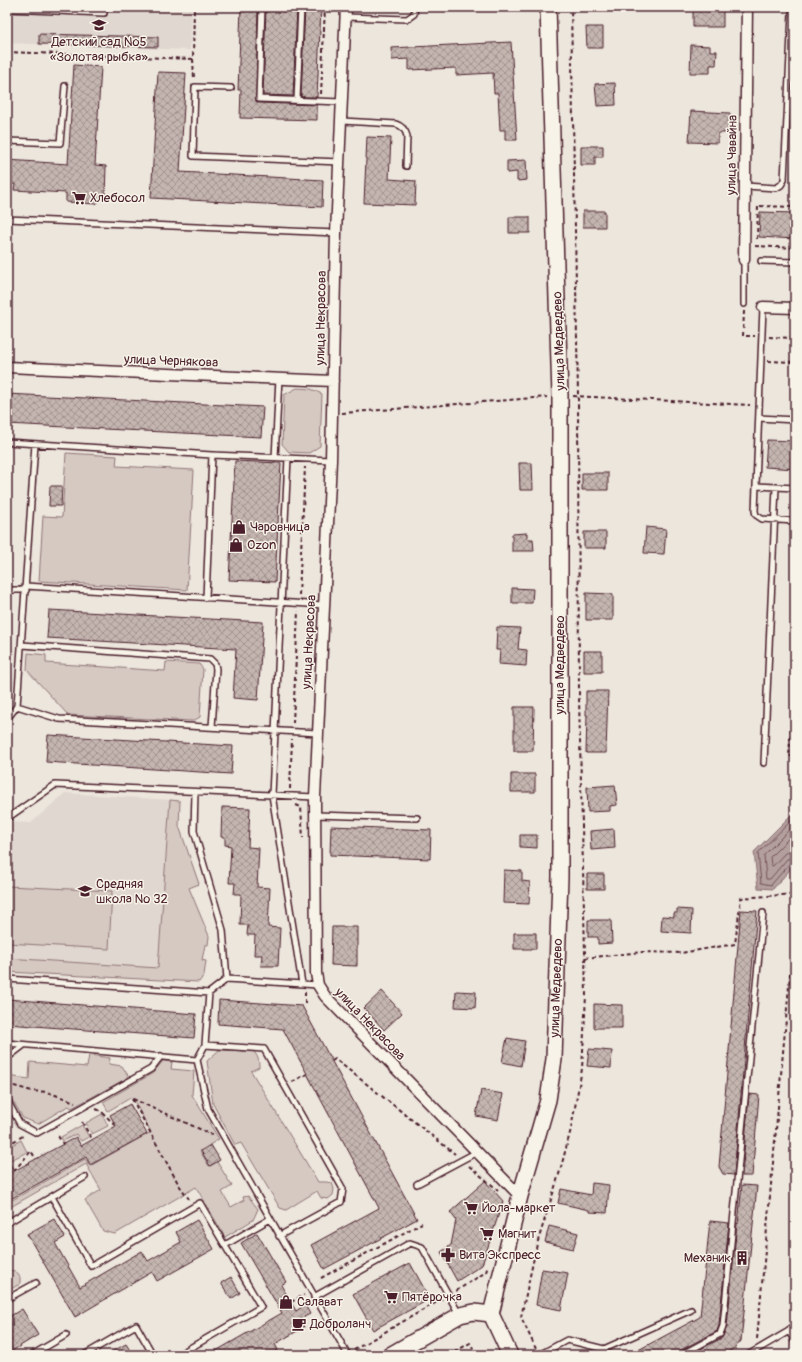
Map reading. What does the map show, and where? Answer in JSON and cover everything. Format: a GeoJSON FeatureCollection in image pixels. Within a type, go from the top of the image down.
{"type":"FeatureCollection","features":[{"type":"Feature","properties":{"kind":"street","name":"улица Медведево"},"geometry":{"type":"LineString","coordinates":[[491,1314],[520,1196],[548,1100],[554,1059],[560,877],[560,396],[548,7]]}},
{"type":"Feature","properties":{"kind":"street","name":"улица Чавайна"},"geometry":{"type":"LineString","coordinates":[[744,260],[747,7]]}},
{"type":"Feature","properties":{"kind":"street","name":"улица Некрасова"},"geometry":{"type":"LineString","coordinates":[[346,12],[336,233],[331,460],[315,797],[316,973],[318,985],[325,996],[520,1196]]}},
{"type":"Feature","properties":{"kind":"street"},"geometry":{"type":"LineString","coordinates":[[763,307],[795,308]]}},
{"type":"Feature","properties":{"kind":"street","name":"улица Чернякова"},"geometry":{"type":"LineString","coordinates":[[7,367],[333,381]]}},
{"type":"Feature","properties":{"kind":"street"},"geometry":{"type":"LineString","coordinates":[[390,1355],[460,1315],[474,1312],[491,1314],[510,1355]]}},
{"type":"Feature","properties":{"kind":"lane"},"geometry":{"type":"LineString","coordinates":[[7,9],[104,13],[104,7]]}},
{"type":"Feature","properties":{"kind":"lane"},"geometry":{"type":"LineString","coordinates":[[262,7],[259,99],[342,102]]}},
{"type":"Feature","properties":{"kind":"lane"},"geometry":{"type":"LineString","coordinates":[[297,100],[301,7]]}},
{"type":"Feature","properties":{"kind":"lane"},"geometry":{"type":"LineString","coordinates":[[346,12],[407,18],[414,14],[415,7]]}},
{"type":"Feature","properties":{"kind":"lane"},"geometry":{"type":"LineString","coordinates":[[745,186],[776,188],[781,186],[784,180],[792,13],[795,8]]}},
{"type":"Feature","properties":{"kind":"lane"},"geometry":{"type":"LineString","coordinates":[[7,140],[60,143],[64,86]]}},
{"type":"Feature","properties":{"kind":"lane"},"geometry":{"type":"LineString","coordinates":[[231,88],[195,87],[193,156],[340,162]]}},
{"type":"Feature","properties":{"kind":"lane"},"geometry":{"type":"LineString","coordinates":[[342,121],[400,125],[406,131],[407,136],[406,166]]}},
{"type":"Feature","properties":{"kind":"lane"},"geometry":{"type":"LineString","coordinates":[[7,219],[336,233]]}},
{"type":"Feature","properties":{"kind":"lane","name":"улица Чавайна"},"geometry":{"type":"LineString","coordinates":[[744,260],[744,304]]}},
{"type":"Feature","properties":{"kind":"lane"},"geometry":{"type":"LineString","coordinates":[[762,261],[795,262]]}},
{"type":"Feature","properties":{"kind":"lane"},"geometry":{"type":"LineString","coordinates":[[763,307],[756,515],[762,519],[795,521]]}},
{"type":"Feature","properties":{"kind":"lane"},"geometry":{"type":"LineString","coordinates":[[275,458],[279,378]]}},
{"type":"Feature","properties":{"kind":"lane"},"geometry":{"type":"LineString","coordinates":[[759,418],[795,420]]}},
{"type":"Feature","properties":{"kind":"lane"},"geometry":{"type":"LineString","coordinates":[[7,442],[212,455],[331,460]]}},
{"type":"Feature","properties":{"kind":"lane"},"geometry":{"type":"LineString","coordinates":[[7,719],[17,706],[35,444]]}},
{"type":"Feature","properties":{"kind":"lane"},"geometry":{"type":"LineString","coordinates":[[206,598],[212,455]]}},
{"type":"Feature","properties":{"kind":"lane"},"geometry":{"type":"LineString","coordinates":[[288,458],[272,795],[302,984]]}},
{"type":"Feature","properties":{"kind":"lane"},"geometry":{"type":"LineString","coordinates":[[757,486],[795,488]]}},
{"type":"Feature","properties":{"kind":"lane"},"geometry":{"type":"LineString","coordinates":[[764,763],[776,487]]}},
{"type":"Feature","properties":{"kind":"lane"},"geometry":{"type":"LineString","coordinates":[[7,590],[26,588],[324,605]]}},
{"type":"Feature","properties":{"kind":"lane"},"geometry":{"type":"LineString","coordinates":[[22,645],[210,659],[213,661],[216,669],[212,726]]}},
{"type":"Feature","properties":{"kind":"lane"},"geometry":{"type":"LineString","coordinates":[[17,706],[59,719],[212,726],[318,733]]}},
{"type":"Feature","properties":{"kind":"lane"},"geometry":{"type":"LineString","coordinates":[[7,816],[55,785],[315,797]]}},
{"type":"Feature","properties":{"kind":"lane"},"geometry":{"type":"LineString","coordinates":[[195,792],[194,831],[223,930],[227,979]]}},
{"type":"Feature","properties":{"kind":"lane"},"geometry":{"type":"LineString","coordinates":[[315,814],[417,818]]}},
{"type":"Feature","properties":{"kind":"lane"},"geometry":{"type":"LineString","coordinates":[[681,1355],[720,1334],[723,1326],[763,913]]}},
{"type":"Feature","properties":{"kind":"lane"},"geometry":{"type":"LineString","coordinates":[[7,979],[209,993],[227,979],[318,985]]}},
{"type":"Feature","properties":{"kind":"lane"},"geometry":{"type":"LineString","coordinates":[[209,993],[205,1045],[197,1060],[208,1109],[224,1140],[347,1354]]}},
{"type":"Feature","properties":{"kind":"lane"},"geometry":{"type":"LineString","coordinates":[[7,1043],[197,1060]]}},
{"type":"Feature","properties":{"kind":"lane"},"geometry":{"type":"LineString","coordinates":[[7,1058],[24,1045]]}},
{"type":"Feature","properties":{"kind":"lane"},"geometry":{"type":"LineString","coordinates":[[205,1045],[264,1049],[343,1189],[341,1202],[279,1236]]}},
{"type":"Feature","properties":{"kind":"lane"},"geometry":{"type":"LineString","coordinates":[[7,1100],[20,1124],[37,1133],[151,1069],[161,1056]]}},
{"type":"Feature","properties":{"kind":"lane"},"geometry":{"type":"LineString","coordinates":[[417,1184],[477,1152]]}},
{"type":"Feature","properties":{"kind":"lane"},"geometry":{"type":"LineString","coordinates":[[7,1223],[86,1177]]}},
{"type":"Feature","properties":{"kind":"lane"},"geometry":{"type":"LineString","coordinates":[[52,1197],[92,1266],[200,1203],[261,1307],[178,1355]]}},
{"type":"Feature","properties":{"kind":"lane"},"geometry":{"type":"LineString","coordinates":[[225,1245],[270,1219]]}},
{"type":"Feature","properties":{"kind":"lane"},"geometry":{"type":"LineString","coordinates":[[314,1297],[410,1243],[422,1247],[460,1315]]}},
{"type":"Feature","properties":{"kind":"lane"},"geometry":{"type":"LineString","coordinates":[[7,1299],[36,1282]]}},
{"type":"Feature","properties":{"kind":"lane"},"geometry":{"type":"LineString","coordinates":[[539,1355],[567,1340],[604,1349],[691,1310]]}},
{"type":"Feature","properties":{"kind":"lane"},"geometry":{"type":"LineString","coordinates":[[748,1355],[789,1331],[795,1323]]}},
{"type":"Feature","properties":{"kind":"lane"},"geometry":{"type":"LineString","coordinates":[[84,1355],[136,1325],[153,1355]]}},
{"type":"Feature","properties":{"kind":"lane"},"geometry":{"type":"LineString","coordinates":[[789,1331],[795,1342]]}},
{"type":"Feature","properties":{"kind":"lane"},"geometry":{"type":"LineString","coordinates":[[32,1355],[66,1335]]}},
{"type":"Feature","properties":{"kind":"path"},"geometry":{"type":"LineString","coordinates":[[194,7],[193,59],[195,87]]}},
{"type":"Feature","properties":{"kind":"path"},"geometry":{"type":"LineString","coordinates":[[321,101],[325,7]]}},
{"type":"Feature","properties":{"kind":"path"},"geometry":{"type":"LineString","coordinates":[[7,52],[193,59]]}},
{"type":"Feature","properties":{"kind":"path"},"geometry":{"type":"LineString","coordinates":[[756,246],[758,206],[795,207]]}},
{"type":"Feature","properties":{"kind":"path"},"geometry":{"type":"LineString","coordinates":[[744,245],[795,248]]}},
{"type":"Feature","properties":{"kind":"path"},"geometry":{"type":"LineString","coordinates":[[744,304],[743,336],[795,338]]}},
{"type":"Feature","properties":{"kind":"path"},"geometry":{"type":"LineString","coordinates":[[761,360],[795,362]]}},
{"type":"Feature","properties":{"kind":"path"},"geometry":{"type":"LineString","coordinates":[[795,673],[789,756],[795,756]]}},
{"type":"Feature","properties":{"kind":"path"},"geometry":{"type":"LineString","coordinates":[[585,958],[642,952],[681,953],[735,944],[741,898],[795,894]]}},
{"type":"Feature","properties":{"kind":"path"},"geometry":{"type":"LineString","coordinates":[[756,1350],[795,920]]}},
{"type":"Feature","properties":{"kind":"path"},"geometry":{"type":"LineString","coordinates":[[332,1061],[335,1059],[462,1160],[497,1190]]}},
{"type":"Feature","properties":{"kind":"path"},"geometry":{"type":"LineString","coordinates":[[285,1085],[307,1074]]}},
{"type":"Feature","properties":{"kind":"path"},"geometry":{"type":"LineString","coordinates":[[7,1084],[32,1091],[47,1092],[84,1106]]}},
{"type":"Feature","properties":{"kind":"path"},"geometry":{"type":"LineString","coordinates":[[194,1206],[179,1185],[132,1099],[224,1140]]}},
{"type":"Feature","properties":{"kind":"path"},"geometry":{"type":"LineString","coordinates":[[101,1111],[116,1126]]}},
{"type":"Feature","properties":{"kind":"path"},"geometry":{"type":"LineString","coordinates":[[82,1122],[92,1139]]}},
{"type":"Feature","properties":{"kind":"path"},"geometry":{"type":"LineString","coordinates":[[7,1145],[23,1136]]}},
{"type":"Feature","properties":{"kind":"path"},"geometry":{"type":"LineString","coordinates":[[58,1136],[63,1144]]}},
{"type":"Feature","properties":{"kind":"path"},"geometry":{"type":"LineString","coordinates":[[14,1171],[31,1151],[36,1159]]}},
{"type":"Feature","properties":{"kind":"path"},"geometry":{"type":"LineString","coordinates":[[321,1278],[422,1223]]}},
{"type":"Feature","properties":{"kind":"path"},"geometry":{"type":"LineString","coordinates":[[457,1290],[486,1272],[488,1265]]}},
{"type":"Feature","properties":{"kind":"path"},"geometry":{"type":"LineString","coordinates":[[291,1302],[311,1290]]}},
{"type":"Feature","properties":{"kind":"path"},"geometry":{"type":"LineString","coordinates":[[347,1354],[449,1295]]}},
{"type":"Feature","properties":{"kind":"path"},"geometry":{"type":"LineString","coordinates":[[521,1317],[539,1355]]}},
{"type":"Feature","properties":{"kind":"path"},"geometry":{"type":"LineString","coordinates":[[449,1355],[470,1343],[477,1355]]}},
{"type":"Feature","properties":{"kind":"shaded area","name":"Детский сад №5 «Золотая рыбка»"},"geometry":{"type":"Polygon","coordinates":[[[7,7],[192,7],[190,50],[7,43],[7,7]]]}},
{"type":"Feature","properties":{"kind":"shaded area"},"geometry":{"type":"Polygon","coordinates":[[[297,388],[311,389],[322,394],[320,446],[309,453],[289,452],[282,444],[284,395],[297,388]]]}},
{"type":"Feature","properties":{"kind":"shaded area"},"geometry":{"type":"Polygon","coordinates":[[[66,453],[117,456],[116,466],[194,470],[187,590],[39,581],[43,516],[62,517],[66,453]]]}},
{"type":"Feature","properties":{"kind":"shaded area"},"geometry":{"type":"Polygon","coordinates":[[[28,653],[46,655],[46,663],[165,671],[166,662],[199,664],[203,669],[200,717],[193,721],[68,715],[27,670],[28,653]]]}},
{"type":"Feature","properties":{"kind":"shaded area","name":"Средняя школа № 32"},"geometry":{"type":"Polygon","coordinates":[[[65,793],[170,800],[158,968],[7,958],[7,822],[31,823],[65,793]]]}},
{"type":"Feature","properties":{"kind":"shaded area"},"geometry":{"type":"Polygon","coordinates":[[[170,800],[180,801],[179,826],[199,884],[189,888],[209,936],[208,945],[205,945],[202,960],[206,961],[204,975],[199,982],[7,972],[7,958],[158,968],[170,800]]]}},
{"type":"Feature","properties":{"kind":"shaded area"},"geometry":{"type":"Polygon","coordinates":[[[7,886],[112,891],[109,949],[7,943],[7,886]]]}},
{"type":"Feature","properties":{"kind":"shaded area"},"geometry":{"type":"Polygon","coordinates":[[[219,1050],[253,1051],[256,1055],[259,1067],[251,1071],[318,1182],[332,1183],[334,1189],[333,1195],[328,1199],[321,1198],[317,1191],[286,1210],[280,1208],[241,1143],[235,1145],[213,1104],[207,1061],[219,1050]]]}},
{"type":"Feature","properties":{"kind":"shaded area"},"geometry":{"type":"Polygon","coordinates":[[[89,1055],[110,1058],[109,1064],[122,1066],[129,1077],[72,1108],[68,1106],[38,1124],[23,1118],[7,1091],[7,1076],[29,1079],[30,1062],[87,1067],[89,1055]]]}},
{"type":"Feature","properties":{"kind":"shaded area"},"geometry":{"type":"Polygon","coordinates":[[[163,1061],[172,1062],[171,1069],[194,1071],[192,1095],[219,1139],[200,1151],[209,1166],[217,1162],[232,1186],[222,1192],[231,1207],[244,1200],[243,1197],[248,1196],[258,1209],[253,1220],[225,1237],[196,1187],[115,1234],[103,1231],[85,1200],[101,1190],[86,1164],[7,1209],[7,1203],[85,1159],[90,1166],[151,1132],[132,1097],[108,1111],[103,1102],[153,1073],[163,1061]]]}},
{"type":"Feature","properties":{"kind":"shaded area"},"geometry":{"type":"Polygon","coordinates":[[[102,1114],[108,1126],[92,1134],[86,1123],[102,1114]]]}},
{"type":"Feature","properties":{"kind":"shaded area"},"geometry":{"type":"Polygon","coordinates":[[[82,1125],[89,1137],[81,1141],[76,1134],[63,1141],[61,1137],[82,1125]]]}},
{"type":"Feature","properties":{"kind":"shaded area"},"geometry":{"type":"Polygon","coordinates":[[[21,1140],[27,1152],[11,1160],[7,1153],[7,1148],[21,1140]]]}},
{"type":"Feature","properties":{"kind":"shaded area"},"geometry":{"type":"Polygon","coordinates":[[[7,1270],[15,1271],[20,1277],[20,1284],[7,1291],[7,1270]]]}},
{"type":"Feature","properties":{"kind":"water"},"geometry":{"type":"Polygon","coordinates":[[[793,813],[795,813],[795,864],[773,889],[758,888],[754,852],[793,813]]]}},
{"type":"Feature","properties":{"kind":"building"},"geometry":{"type":"Polygon","coordinates":[[[241,7],[258,7],[256,101],[259,103],[317,105],[317,120],[240,118],[241,90],[238,90],[241,7]]]}},
{"type":"Feature","properties":{"kind":"building"},"geometry":{"type":"Polygon","coordinates":[[[266,7],[297,7],[293,96],[263,95],[266,7]]]}},
{"type":"Feature","properties":{"kind":"building"},"geometry":{"type":"Polygon","coordinates":[[[305,7],[321,7],[317,97],[301,97],[305,7]]]}},
{"type":"Feature","properties":{"kind":"building"},"geometry":{"type":"Polygon","coordinates":[[[693,7],[723,7],[723,27],[693,27],[693,7]]]}},
{"type":"Feature","properties":{"kind":"building"},"geometry":{"type":"Polygon","coordinates":[[[586,27],[603,27],[603,48],[587,48],[586,27]]]}},
{"type":"Feature","properties":{"kind":"building"},"geometry":{"type":"Polygon","coordinates":[[[39,34],[158,37],[158,47],[39,44],[39,34]]]}},
{"type":"Feature","properties":{"kind":"building"},"geometry":{"type":"Polygon","coordinates":[[[511,42],[517,140],[505,140],[505,130],[500,130],[498,93],[494,93],[493,73],[456,75],[456,68],[409,70],[409,59],[392,60],[391,48],[511,42]]]}},
{"type":"Feature","properties":{"kind":"building"},"geometry":{"type":"Polygon","coordinates":[[[691,45],[710,46],[710,51],[717,51],[716,65],[710,65],[710,73],[690,73],[691,45]]]}},
{"type":"Feature","properties":{"kind":"building"},"geometry":{"type":"Polygon","coordinates":[[[74,65],[101,67],[95,165],[106,166],[105,196],[96,204],[66,202],[66,193],[14,190],[15,184],[7,184],[7,160],[68,164],[74,65]]]}},
{"type":"Feature","properties":{"kind":"building"},"geometry":{"type":"Polygon","coordinates":[[[158,72],[186,73],[180,172],[323,180],[322,207],[151,198],[158,72]]]}},
{"type":"Feature","properties":{"kind":"building"},"geometry":{"type":"Polygon","coordinates":[[[615,83],[616,105],[597,106],[595,84],[615,83]]]}},
{"type":"Feature","properties":{"kind":"building"},"geometry":{"type":"Polygon","coordinates":[[[691,111],[730,113],[729,133],[718,133],[718,143],[689,142],[691,111]]]}},
{"type":"Feature","properties":{"kind":"building"},"geometry":{"type":"Polygon","coordinates":[[[367,137],[391,138],[389,179],[416,181],[415,205],[364,203],[367,137]]]}},
{"type":"Feature","properties":{"kind":"building"},"geometry":{"type":"Polygon","coordinates":[[[581,146],[603,146],[603,157],[595,157],[595,165],[581,165],[581,146]]]}},
{"type":"Feature","properties":{"kind":"building"},"geometry":{"type":"Polygon","coordinates":[[[526,160],[527,180],[517,181],[517,172],[507,173],[507,161],[526,160]]]}},
{"type":"Feature","properties":{"kind":"building"},"geometry":{"type":"Polygon","coordinates":[[[583,211],[605,211],[605,227],[583,227],[583,211]]]}},
{"type":"Feature","properties":{"kind":"building"},"geometry":{"type":"Polygon","coordinates":[[[760,212],[795,213],[795,239],[759,237],[760,212]]]}},
{"type":"Feature","properties":{"kind":"building"},"geometry":{"type":"Polygon","coordinates":[[[509,217],[530,217],[530,233],[509,233],[509,217]]]}},
{"type":"Feature","properties":{"kind":"building"},"geometry":{"type":"Polygon","coordinates":[[[7,394],[263,407],[261,437],[7,424],[7,394]]]}},
{"type":"Feature","properties":{"kind":"building"},"geometry":{"type":"Polygon","coordinates":[[[767,440],[795,441],[795,469],[765,467],[767,440]]]}},
{"type":"Feature","properties":{"kind":"building"},"geometry":{"type":"Polygon","coordinates":[[[235,461],[281,463],[275,582],[229,580],[235,461]]]}},
{"type":"Feature","properties":{"kind":"building"},"geometry":{"type":"Polygon","coordinates":[[[519,463],[532,463],[533,490],[520,490],[519,463]]]}},
{"type":"Feature","properties":{"kind":"building"},"geometry":{"type":"Polygon","coordinates":[[[582,473],[608,473],[608,490],[582,490],[582,473]]]}},
{"type":"Feature","properties":{"kind":"building"},"geometry":{"type":"Polygon","coordinates":[[[50,486],[62,486],[61,506],[49,506],[50,486]]]}},
{"type":"Feature","properties":{"kind":"building"},"geometry":{"type":"Polygon","coordinates":[[[646,527],[666,529],[664,554],[644,553],[646,527]]]}},
{"type":"Feature","properties":{"kind":"building"},"geometry":{"type":"Polygon","coordinates":[[[584,532],[606,532],[606,548],[584,548],[584,532]]]}},
{"type":"Feature","properties":{"kind":"building"},"geometry":{"type":"Polygon","coordinates":[[[527,533],[527,539],[533,539],[534,551],[512,551],[512,534],[527,533]]]}},
{"type":"Feature","properties":{"kind":"building"},"geometry":{"type":"Polygon","coordinates":[[[512,588],[533,589],[532,603],[512,603],[512,588]]]}},
{"type":"Feature","properties":{"kind":"building"},"geometry":{"type":"Polygon","coordinates":[[[586,593],[613,594],[613,620],[586,620],[586,593]]]}},
{"type":"Feature","properties":{"kind":"building"},"geometry":{"type":"Polygon","coordinates":[[[49,610],[263,622],[258,700],[233,698],[236,649],[47,638],[49,610]]]}},
{"type":"Feature","properties":{"kind":"building"},"geometry":{"type":"Polygon","coordinates":[[[497,627],[520,628],[518,649],[527,650],[526,666],[499,664],[500,650],[496,650],[497,627]]]}},
{"type":"Feature","properties":{"kind":"building"},"geometry":{"type":"Polygon","coordinates":[[[584,651],[602,651],[602,672],[584,672],[584,651]]]}},
{"type":"Feature","properties":{"kind":"building"},"geometry":{"type":"Polygon","coordinates":[[[586,691],[608,691],[606,753],[586,753],[586,691]]]}},
{"type":"Feature","properties":{"kind":"building"},"geometry":{"type":"Polygon","coordinates":[[[514,707],[534,707],[533,751],[514,751],[514,707]]]}},
{"type":"Feature","properties":{"kind":"building"},"geometry":{"type":"Polygon","coordinates":[[[48,735],[233,746],[231,774],[46,762],[48,735]]]}},
{"type":"Feature","properties":{"kind":"building"},"geometry":{"type":"Polygon","coordinates":[[[511,774],[535,774],[535,792],[511,792],[511,774]]]}},
{"type":"Feature","properties":{"kind":"building"},"geometry":{"type":"Polygon","coordinates":[[[615,785],[617,805],[610,806],[610,811],[588,812],[587,787],[615,785]]]}},
{"type":"Feature","properties":{"kind":"building"},"geometry":{"type":"Polygon","coordinates":[[[222,807],[250,808],[248,847],[259,848],[257,887],[270,888],[268,927],[280,928],[278,966],[261,966],[262,955],[254,955],[255,935],[247,935],[248,925],[240,925],[241,894],[234,894],[235,883],[229,883],[231,846],[225,845],[225,837],[221,837],[222,807]]]}},
{"type":"Feature","properties":{"kind":"building"},"geometry":{"type":"Polygon","coordinates":[[[331,826],[431,830],[430,859],[330,855],[331,826]]]}},
{"type":"Feature","properties":{"kind":"building"},"geometry":{"type":"Polygon","coordinates":[[[614,829],[615,848],[591,850],[590,831],[614,829]]]}},
{"type":"Feature","properties":{"kind":"building"},"geometry":{"type":"Polygon","coordinates":[[[520,835],[537,835],[537,848],[520,847],[520,835]]]}},
{"type":"Feature","properties":{"kind":"building"},"geometry":{"type":"Polygon","coordinates":[[[504,870],[522,871],[522,881],[530,882],[529,904],[503,903],[504,870]]]}},
{"type":"Feature","properties":{"kind":"building"},"geometry":{"type":"Polygon","coordinates":[[[587,874],[604,874],[604,889],[587,889],[587,874]]]}},
{"type":"Feature","properties":{"kind":"building"},"geometry":{"type":"Polygon","coordinates":[[[677,909],[692,910],[691,933],[661,931],[662,916],[674,917],[674,913],[677,913],[677,909]]]}},
{"type":"Feature","properties":{"kind":"building"},"geometry":{"type":"Polygon","coordinates":[[[741,910],[757,911],[734,1175],[723,1174],[719,1167],[741,910]]]}},
{"type":"Feature","properties":{"kind":"building"},"geometry":{"type":"Polygon","coordinates":[[[588,920],[611,920],[612,943],[598,944],[598,937],[588,937],[588,920]]]}},
{"type":"Feature","properties":{"kind":"building"},"geometry":{"type":"Polygon","coordinates":[[[332,927],[357,927],[357,966],[331,965],[332,927]]]}},
{"type":"Feature","properties":{"kind":"building"},"geometry":{"type":"Polygon","coordinates":[[[514,933],[536,933],[536,949],[514,949],[514,933]]]}},
{"type":"Feature","properties":{"kind":"building"},"geometry":{"type":"Polygon","coordinates":[[[382,991],[402,1013],[384,1030],[364,1008],[382,991]]]}},
{"type":"Feature","properties":{"kind":"building"},"geometry":{"type":"Polygon","coordinates":[[[456,991],[476,992],[475,1008],[455,1007],[456,991]]]}},
{"type":"Feature","properties":{"kind":"building"},"geometry":{"type":"Polygon","coordinates":[[[7,999],[196,1014],[194,1038],[7,1024],[7,999]]]}},
{"type":"Feature","properties":{"kind":"building"},"geometry":{"type":"Polygon","coordinates":[[[219,1000],[302,1006],[417,1219],[324,1269],[311,1245],[379,1208],[283,1029],[218,1024],[219,1000]]]}},
{"type":"Feature","properties":{"kind":"building"},"geometry":{"type":"Polygon","coordinates":[[[594,1004],[622,1005],[622,1028],[594,1028],[594,1004]]]}},
{"type":"Feature","properties":{"kind":"building"},"geometry":{"type":"Polygon","coordinates":[[[507,1038],[525,1041],[521,1066],[502,1062],[507,1038]]]}},
{"type":"Feature","properties":{"kind":"building"},"geometry":{"type":"Polygon","coordinates":[[[589,1049],[612,1051],[611,1068],[587,1066],[589,1049]]]}},
{"type":"Feature","properties":{"kind":"building"},"geometry":{"type":"Polygon","coordinates":[[[481,1090],[503,1094],[498,1120],[476,1116],[481,1090]]]}},
{"type":"Feature","properties":{"kind":"building"},"geometry":{"type":"Polygon","coordinates":[[[749,1094],[759,1095],[752,1176],[742,1176],[749,1094]]]}},
{"type":"Feature","properties":{"kind":"building"},"geometry":{"type":"Polygon","coordinates":[[[130,1104],[147,1134],[90,1165],[86,1157],[7,1201],[7,1159],[14,1171],[76,1137],[81,1146],[116,1126],[110,1115],[130,1104]]]}},
{"type":"Feature","properties":{"kind":"building"},"geometry":{"type":"Polygon","coordinates":[[[211,1145],[220,1160],[210,1166],[201,1151],[211,1145]]]}},
{"type":"Feature","properties":{"kind":"building"},"geometry":{"type":"Polygon","coordinates":[[[485,1181],[503,1201],[482,1265],[457,1281],[441,1252],[451,1245],[456,1220],[450,1212],[485,1181]]]}},
{"type":"Feature","properties":{"kind":"building"},"geometry":{"type":"Polygon","coordinates":[[[592,1183],[609,1185],[607,1213],[589,1212],[589,1210],[558,1203],[561,1189],[591,1195],[592,1183]]]}},
{"type":"Feature","properties":{"kind":"building","name":"Механик"},"geometry":{"type":"Polygon","coordinates":[[[742,1185],[757,1186],[741,1341],[735,1348],[722,1355],[689,1355],[722,1338],[727,1327],[742,1185]]]}},
{"type":"Feature","properties":{"kind":"building"},"geometry":{"type":"Polygon","coordinates":[[[54,1219],[65,1237],[55,1243],[80,1287],[142,1251],[148,1261],[181,1242],[176,1232],[197,1220],[214,1249],[157,1281],[152,1272],[75,1317],[27,1234],[54,1219]]]}},
{"type":"Feature","properties":{"kind":"building","name":"Механик"},"geometry":{"type":"Polygon","coordinates":[[[710,1221],[729,1223],[719,1325],[717,1331],[679,1351],[677,1355],[629,1355],[700,1317],[710,1221]]]}},
{"type":"Feature","properties":{"kind":"building"},"geometry":{"type":"Polygon","coordinates":[[[549,1226],[578,1233],[573,1249],[545,1242],[549,1226]]]}},
{"type":"Feature","properties":{"kind":"building"},"geometry":{"type":"Polygon","coordinates":[[[257,1233],[286,1282],[281,1285],[296,1311],[305,1305],[310,1314],[300,1319],[304,1327],[275,1344],[278,1350],[270,1355],[209,1355],[282,1313],[241,1243],[257,1233]]]}},
{"type":"Feature","properties":{"kind":"building","name":"Пятёрочка"},"geometry":{"type":"Polygon","coordinates":[[[410,1263],[430,1299],[373,1330],[353,1294],[410,1263]]]}},
{"type":"Feature","properties":{"kind":"building"},"geometry":{"type":"Polygon","coordinates":[[[542,1269],[568,1273],[561,1310],[536,1305],[542,1269]]]}},
{"type":"Feature","properties":{"kind":"building"},"geometry":{"type":"Polygon","coordinates":[[[231,1277],[240,1293],[231,1299],[221,1283],[231,1277]]]}},
{"type":"Feature","properties":{"kind":"building"},"geometry":{"type":"Polygon","coordinates":[[[22,1309],[38,1335],[7,1354],[7,1318],[22,1309]]]}},
{"type":"Feature","properties":{"kind":"building"},"geometry":{"type":"Polygon","coordinates":[[[126,1344],[133,1355],[106,1355],[126,1344]]]}},
{"type":"Feature","properties":{"kind":"place","name":"Детский сад №5 «Золотая рыбка»"},"geometry":{"type":"Point","coordinates":[99,25]}},
{"type":"Feature","properties":{"kind":"place","name":"Хлебосол"},"geometry":{"type":"Point","coordinates":[79,198]}},
{"type":"Feature","properties":{"kind":"place","name":"Чаровница"},"geometry":{"type":"Point","coordinates":[239,527]}},
{"type":"Feature","properties":{"kind":"place","name":"Ozon"},"geometry":{"type":"Point","coordinates":[236,545]}},
{"type":"Feature","properties":{"kind":"place","name":"Средняя школа № 32"},"geometry":{"type":"Point","coordinates":[85,891]}},
{"type":"Feature","properties":{"kind":"place","name":"Йола-маркет"},"geometry":{"type":"Point","coordinates":[471,1208]}},
{"type":"Feature","properties":{"kind":"place","name":"Магнит"},"geometry":{"type":"Point","coordinates":[487,1234]}},
{"type":"Feature","properties":{"kind":"place","name":"Вита Экспресс"},"geometry":{"type":"Point","coordinates":[448,1255]}},
{"type":"Feature","properties":{"kind":"place","name":"Механик"},"geometry":{"type":"Point","coordinates":[742,1258]}},
{"type":"Feature","properties":{"kind":"place","name":"Пятёрочка"},"geometry":{"type":"Point","coordinates":[391,1297]}},
{"type":"Feature","properties":{"kind":"place","name":"Салават"},"geometry":{"type":"Point","coordinates":[286,1302]}},
{"type":"Feature","properties":{"kind":"place","name":"Доброланч"},"geometry":{"type":"Point","coordinates":[299,1324]}}]}
